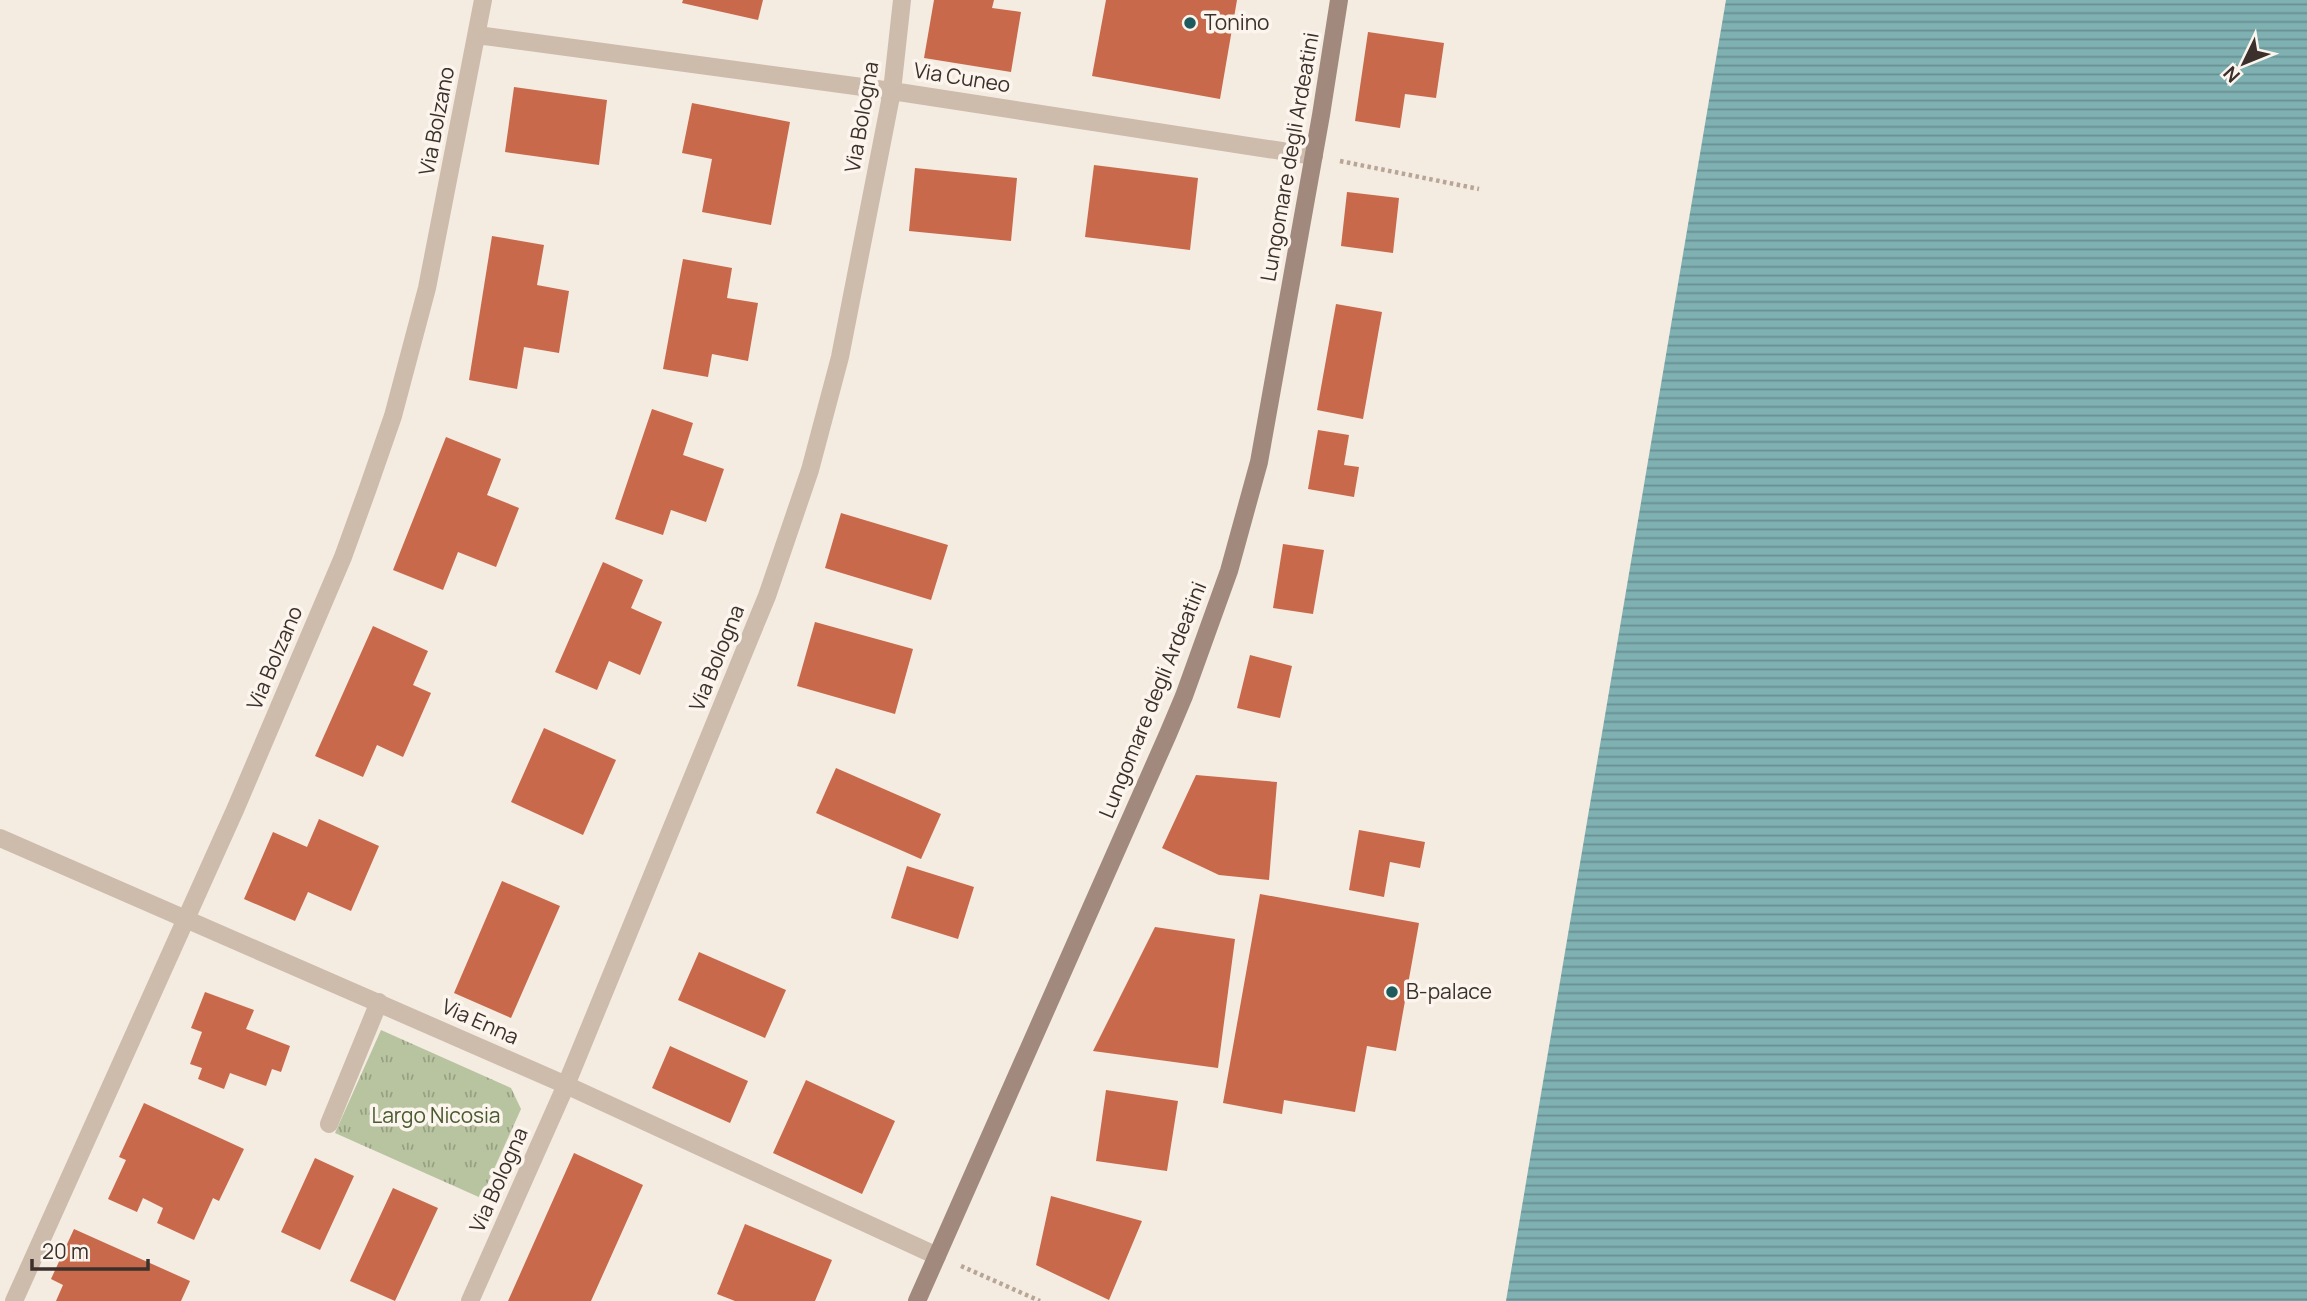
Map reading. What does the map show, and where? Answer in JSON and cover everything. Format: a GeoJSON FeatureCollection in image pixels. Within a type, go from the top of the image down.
{"type":"FeatureCollection","features":[{"type":"Feature","properties":{"kind":"main road","name":"Lungomare degli Ardeatini"},"geometry":{"type":"LineString","coordinates":[[917,1301],[1184,696],[1229,571],[1261,452],[1339,0]]}},
{"type":"Feature","properties":{"kind":"street","name":"Via Bolzano"},"geometry":{"type":"LineString","coordinates":[[14,1301],[187,918],[343,557],[393,416],[427,288],[483,0]]}},
{"type":"Feature","properties":{"kind":"street","name":"Via Bologna"},"geometry":{"type":"LineString","coordinates":[[470,1301],[566,1085],[767,596],[794,521],[838,367],[891,91],[902,0]]}},
{"type":"Feature","properties":{"kind":"street","name":"Via Cuneo"},"geometry":{"type":"LineString","coordinates":[[477,35],[891,91],[1314,156]]}},
{"type":"Feature","properties":{"kind":"street","name":"Via Enna"},"geometry":{"type":"LineString","coordinates":[[0,838],[566,1085],[937,1256]]}},
{"type":"Feature","properties":{"kind":"street"},"geometry":{"type":"LineString","coordinates":[[329,1124],[379,1002]]}},
{"type":"Feature","properties":{"kind":"path"},"geometry":{"type":"LineString","coordinates":[[1314,156],[1479,189]]}},
{"type":"Feature","properties":{"kind":"path"},"geometry":{"type":"LineString","coordinates":[[937,1256],[1040,1301]]}},
{"type":"Feature","properties":{"kind":"green space","name":"Largo Nicosia"},"geometry":{"type":"Polygon","coordinates":[[[381,1030],[511,1088],[521,1109],[481,1198],[335,1133],[381,1030]]]}},
{"type":"Feature","properties":{"kind":"water"},"geometry":{"type":"Polygon","coordinates":[[[1726,0],[2307,0],[2307,1301],[1506,1301],[1726,0]]]}},
{"type":"Feature","properties":{"kind":"building"},"geometry":{"type":"Polygon","coordinates":[[[683,0],[763,0],[758,20],[682,3],[683,0]]]}},
{"type":"Feature","properties":{"kind":"building"},"geometry":{"type":"Polygon","coordinates":[[[934,0],[994,0],[992,8],[1021,12],[1011,72],[924,58],[934,0]]]}},
{"type":"Feature","properties":{"kind":"building"},"geometry":{"type":"Polygon","coordinates":[[[1106,0],[1237,0],[1220,99],[1092,76],[1106,0]]]}},
{"type":"Feature","properties":{"kind":"building"},"geometry":{"type":"Polygon","coordinates":[[[1368,32],[1444,43],[1436,98],[1405,94],[1400,128],[1355,121],[1368,32]]]}},
{"type":"Feature","properties":{"kind":"building"},"geometry":{"type":"Polygon","coordinates":[[[514,87],[607,100],[599,165],[505,152],[514,87]]]}},
{"type":"Feature","properties":{"kind":"building"},"geometry":{"type":"Polygon","coordinates":[[[692,103],[790,122],[771,225],[702,212],[712,159],[682,153],[692,103]]]}},
{"type":"Feature","properties":{"kind":"building"},"geometry":{"type":"Polygon","coordinates":[[[1094,165],[1198,178],[1190,250],[1085,237],[1094,165]]]}},
{"type":"Feature","properties":{"kind":"building"},"geometry":{"type":"Polygon","coordinates":[[[915,168],[1017,178],[1011,241],[909,231],[915,168]]]}},
{"type":"Feature","properties":{"kind":"building"},"geometry":{"type":"Polygon","coordinates":[[[1347,192],[1399,198],[1393,253],[1341,246],[1347,192]]]}},
{"type":"Feature","properties":{"kind":"building"},"geometry":{"type":"Polygon","coordinates":[[[492,236],[544,245],[537,285],[569,291],[559,353],[524,347],[517,389],[469,380],[492,236]]]}},
{"type":"Feature","properties":{"kind":"building"},"geometry":{"type":"Polygon","coordinates":[[[683,259],[732,268],[727,298],[758,303],[748,361],[712,354],[708,377],[663,369],[683,259]]]}},
{"type":"Feature","properties":{"kind":"building"},"geometry":{"type":"Polygon","coordinates":[[[1336,304],[1382,312],[1363,419],[1317,410],[1336,304]]]}},
{"type":"Feature","properties":{"kind":"building"},"geometry":{"type":"Polygon","coordinates":[[[652,409],[693,423],[683,455],[724,469],[706,522],[671,510],[663,535],[615,519],[652,409]]]}},
{"type":"Feature","properties":{"kind":"building"},"geometry":{"type":"Polygon","coordinates":[[[1318,430],[1349,435],[1344,465],[1359,467],[1354,497],[1308,489],[1318,430]]]}},
{"type":"Feature","properties":{"kind":"building"},"geometry":{"type":"Polygon","coordinates":[[[446,437],[501,459],[487,495],[519,508],[496,567],[458,552],[443,590],[393,570],[446,437]]]}},
{"type":"Feature","properties":{"kind":"building"},"geometry":{"type":"Polygon","coordinates":[[[841,513],[948,545],[931,600],[825,568],[841,513]]]}},
{"type":"Feature","properties":{"kind":"building"},"geometry":{"type":"Polygon","coordinates":[[[1283,544],[1324,550],[1313,614],[1273,608],[1283,544]]]}},
{"type":"Feature","properties":{"kind":"building"},"geometry":{"type":"Polygon","coordinates":[[[603,562],[643,580],[631,608],[662,622],[640,675],[609,661],[597,690],[555,672],[603,562]]]}},
{"type":"Feature","properties":{"kind":"building"},"geometry":{"type":"Polygon","coordinates":[[[815,622],[913,649],[895,714],[797,686],[815,622]]]}},
{"type":"Feature","properties":{"kind":"building"},"geometry":{"type":"Polygon","coordinates":[[[373,626],[428,651],[413,685],[431,693],[403,757],[377,745],[363,777],[315,756],[373,626]]]}},
{"type":"Feature","properties":{"kind":"building"},"geometry":{"type":"Polygon","coordinates":[[[1250,655],[1292,666],[1280,718],[1237,708],[1250,655]]]}},
{"type":"Feature","properties":{"kind":"building"},"geometry":{"type":"Polygon","coordinates":[[[544,728],[616,760],[583,835],[511,802],[544,728]]]}},
{"type":"Feature","properties":{"kind":"building"},"geometry":{"type":"Polygon","coordinates":[[[836,768],[941,814],[921,859],[816,813],[836,768]]]}},
{"type":"Feature","properties":{"kind":"building"},"geometry":{"type":"Polygon","coordinates":[[[1196,775],[1277,782],[1269,880],[1219,875],[1162,848],[1196,775]]]}},
{"type":"Feature","properties":{"kind":"building"},"geometry":{"type":"Polygon","coordinates":[[[319,819],[379,846],[351,911],[308,892],[295,921],[244,899],[273,832],[307,847],[319,819]]]}},
{"type":"Feature","properties":{"kind":"building"},"geometry":{"type":"Polygon","coordinates":[[[1359,830],[1425,842],[1420,868],[1390,862],[1384,897],[1349,890],[1359,830]]]}},
{"type":"Feature","properties":{"kind":"building"},"geometry":{"type":"Polygon","coordinates":[[[907,866],[974,887],[958,939],[891,918],[907,866]]]}},
{"type":"Feature","properties":{"kind":"building"},"geometry":{"type":"Polygon","coordinates":[[[502,881],[560,906],[511,1018],[454,993],[502,881]]]}},
{"type":"Feature","properties":{"kind":"building"},"geometry":{"type":"Polygon","coordinates":[[[1260,894],[1419,923],[1396,1051],[1367,1046],[1355,1112],[1284,1100],[1282,1114],[1223,1103],[1260,894]]]}},
{"type":"Feature","properties":{"kind":"building"},"geometry":{"type":"Polygon","coordinates":[[[1155,927],[1235,939],[1218,1068],[1093,1051],[1155,927]]]}},
{"type":"Feature","properties":{"kind":"building"},"geometry":{"type":"Polygon","coordinates":[[[699,952],[786,990],[765,1038],[678,1000],[699,952]]]}},
{"type":"Feature","properties":{"kind":"building"},"geometry":{"type":"Polygon","coordinates":[[[205,992],[254,1010],[246,1029],[290,1046],[281,1072],[272,1069],[266,1086],[230,1073],[224,1089],[198,1079],[202,1068],[190,1064],[202,1032],[191,1028],[205,992]]]}},
{"type":"Feature","properties":{"kind":"building"},"geometry":{"type":"Polygon","coordinates":[[[670,1046],[748,1081],[730,1123],[652,1088],[670,1046]]]}},
{"type":"Feature","properties":{"kind":"building"},"geometry":{"type":"Polygon","coordinates":[[[806,1080],[895,1121],[862,1194],[773,1153],[806,1080]]]}},
{"type":"Feature","properties":{"kind":"building"},"geometry":{"type":"Polygon","coordinates":[[[1106,1090],[1178,1101],[1167,1171],[1096,1161],[1106,1090]]]}},
{"type":"Feature","properties":{"kind":"building"},"geometry":{"type":"Polygon","coordinates":[[[144,1103],[244,1149],[219,1201],[213,1198],[194,1240],[157,1223],[163,1208],[143,1198],[137,1212],[108,1199],[126,1160],[119,1157],[144,1103]]]}},
{"type":"Feature","properties":{"kind":"building"},"geometry":{"type":"Polygon","coordinates":[[[574,1153],[643,1185],[591,1301],[508,1301],[574,1153]]]}},
{"type":"Feature","properties":{"kind":"building"},"geometry":{"type":"Polygon","coordinates":[[[315,1158],[354,1176],[320,1250],[281,1232],[315,1158]]]}},
{"type":"Feature","properties":{"kind":"building"},"geometry":{"type":"Polygon","coordinates":[[[393,1188],[438,1208],[395,1301],[350,1281],[393,1188]]]}},
{"type":"Feature","properties":{"kind":"building"},"geometry":{"type":"Polygon","coordinates":[[[1051,1196],[1142,1221],[1109,1300],[1036,1265],[1051,1196]]]}},
{"type":"Feature","properties":{"kind":"building"},"geometry":{"type":"Polygon","coordinates":[[[745,1224],[832,1260],[815,1301],[735,1301],[717,1294],[745,1224]]]}},
{"type":"Feature","properties":{"kind":"building"},"geometry":{"type":"Polygon","coordinates":[[[74,1229],[190,1281],[181,1301],[56,1301],[63,1285],[51,1279],[74,1229]]]}},
{"type":"Feature","properties":{"kind":"place","name":"Tonino"},"geometry":{"type":"Point","coordinates":[1190,23]}},
{"type":"Feature","properties":{"kind":"place","name":"B-palace"},"geometry":{"type":"Point","coordinates":[1392,992]}}]}
